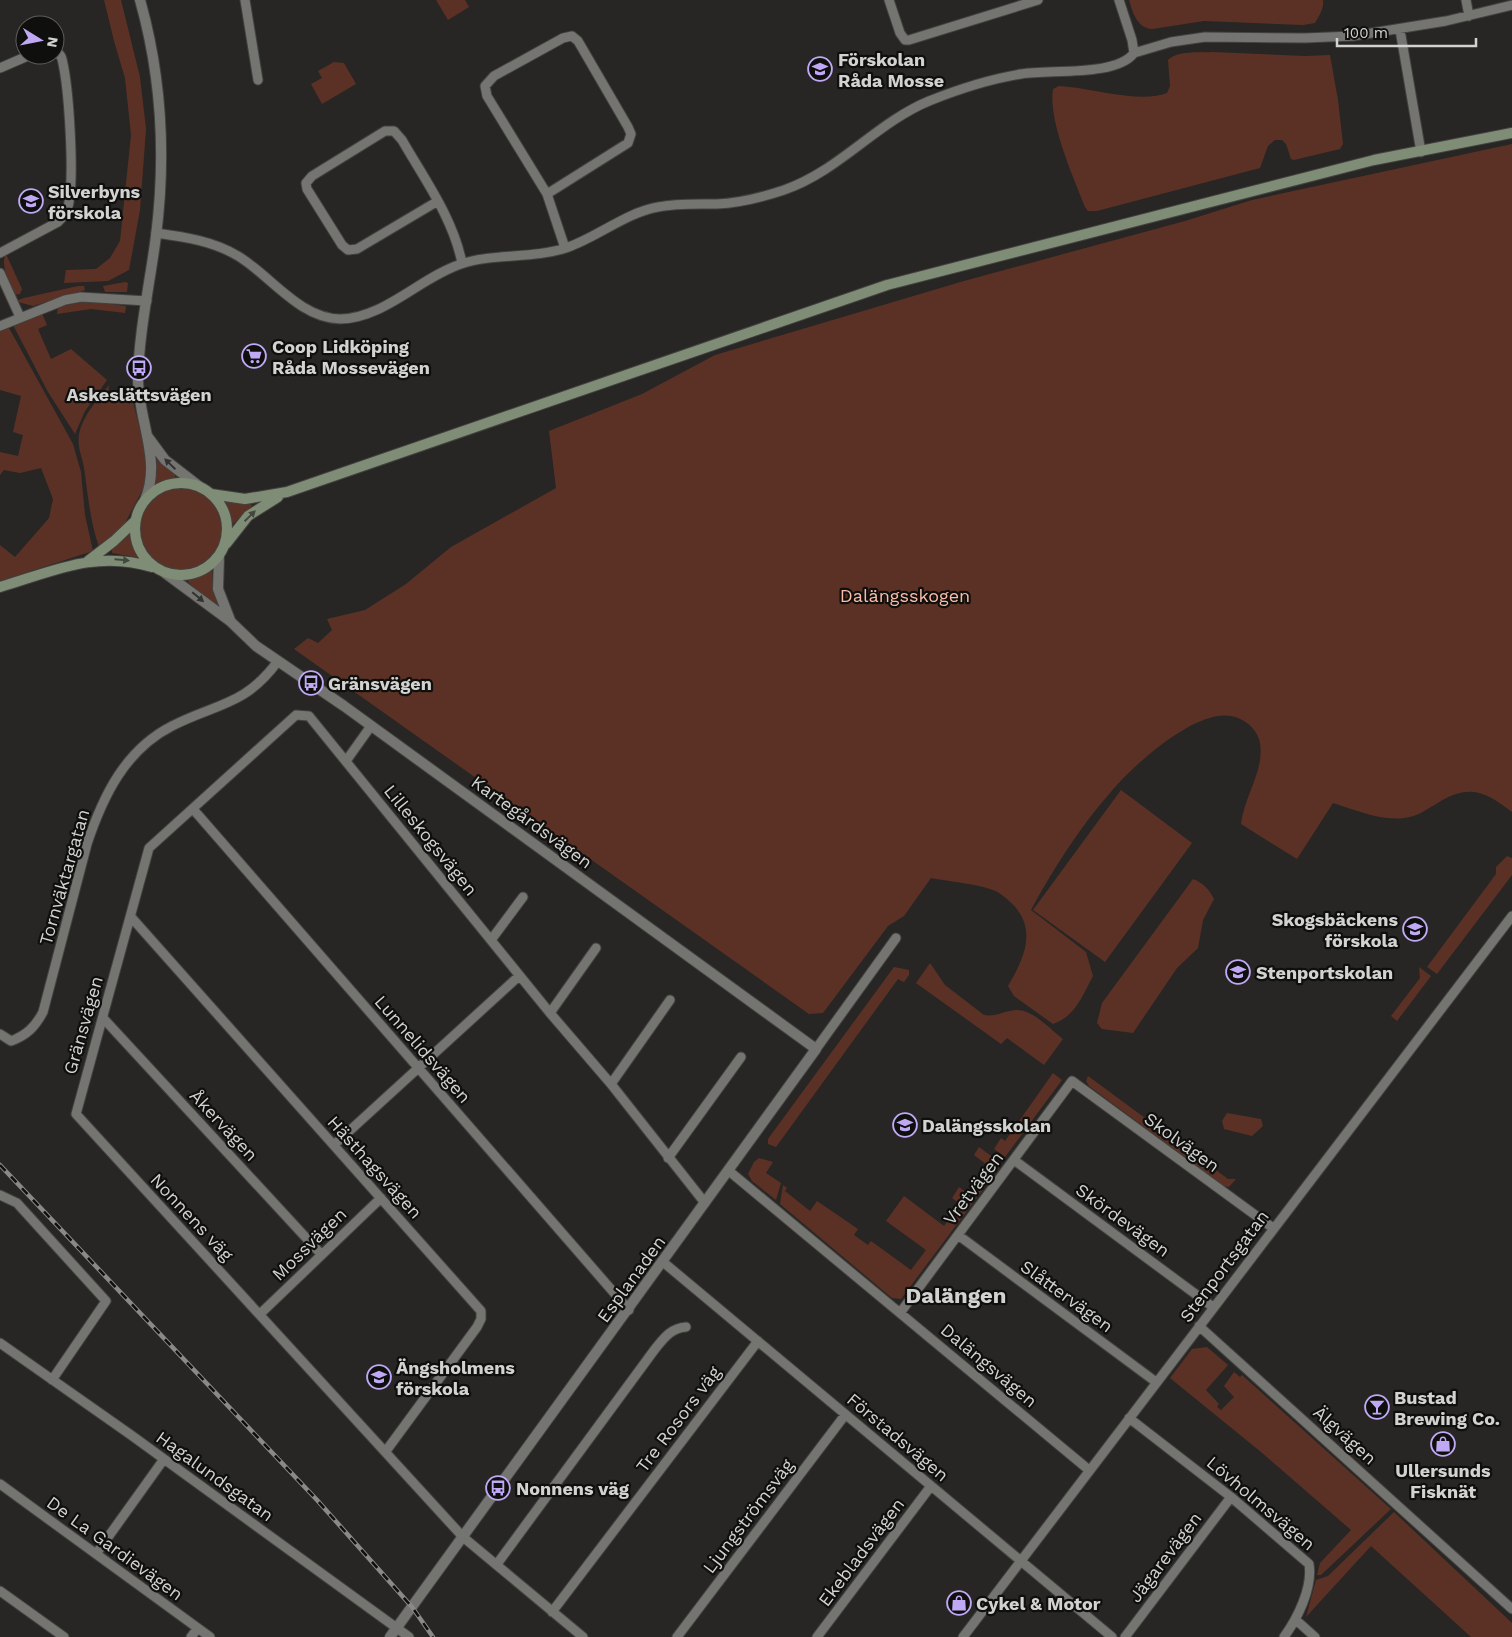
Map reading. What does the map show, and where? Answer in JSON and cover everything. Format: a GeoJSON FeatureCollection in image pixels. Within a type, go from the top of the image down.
{"type":"FeatureCollection","features":[{"type":"Feature","properties":{"kind":"main road"},"geometry":{"type":"LineString","coordinates":[[211,494],[246,499],[287,492],[887,284],[1374,160],[1512,134]]}},
{"type":"Feature","properties":{"kind":"main road"},"geometry":{"type":"LineString","coordinates":[[88,561],[114,541],[135,521],[145,500],[156,490],[171,484],[187,483],[200,487],[211,494],[220,504],[225,517],[227,531],[220,554]]}},
{"type":"Feature","properties":{"kind":"main road"},"geometry":{"type":"LineString","coordinates":[[0,587],[88,561],[124,560],[181,576],[197,572],[220,554],[248,516],[287,492]]}},
{"type":"Feature","properties":{"kind":"main road"},"geometry":{"type":"LineString","coordinates":[[135,521],[135,536],[140,551],[160,570]]}},
{"type":"Feature","properties":{"kind":"street"},"geometry":{"type":"LineString","coordinates":[[140,0],[154,52],[162,124],[162,156],[156,234],[138,379],[140,407],[152,471],[150,488],[145,500]]}},
{"type":"Feature","properties":{"kind":"street"},"geometry":{"type":"LineString","coordinates":[[889,0],[900,33],[905,40],[909,40],[1038,0]]}},
{"type":"Feature","properties":{"kind":"street"},"geometry":{"type":"LineString","coordinates":[[1120,0],[1134,52]]}},
{"type":"Feature","properties":{"kind":"street"},"geometry":{"type":"LineString","coordinates":[[1466,0],[1469,16]]}},
{"type":"Feature","properties":{"kind":"street"},"geometry":{"type":"LineString","coordinates":[[247,1],[258,80]]}},
{"type":"Feature","properties":{"kind":"street"},"geometry":{"type":"LineString","coordinates":[[156,234],[198,240],[235,254],[307,310],[332,318],[350,318],[373,311],[462,263],[565,248],[653,208],[741,201],[796,185],[837,162],[894,120],[926,103],[969,87],[1022,74],[1108,66],[1124,61],[1134,52],[1171,42],[1204,37],[1305,38],[1353,36],[1400,30],[1512,5]]}},
{"type":"Feature","properties":{"kind":"street"},"geometry":{"type":"LineString","coordinates":[[1400,30],[1421,152]]}},
{"type":"Feature","properties":{"kind":"street"},"geometry":{"type":"LineString","coordinates":[[547,194],[628,143],[630,139],[628,127],[578,41],[572,36],[563,38],[494,76],[485,86],[488,96],[547,194],[565,248]]}},
{"type":"Feature","properties":{"kind":"street"},"geometry":{"type":"LineString","coordinates":[[0,68],[15,62]]}},
{"type":"Feature","properties":{"kind":"street"},"geometry":{"type":"LineString","coordinates":[[0,253],[58,222],[65,216],[69,206],[70,166],[66,86],[63,65]]}},
{"type":"Feature","properties":{"kind":"street"},"geometry":{"type":"LineString","coordinates":[[438,202],[373,241],[357,249],[348,250],[342,245],[307,189],[306,183],[312,176],[389,130],[398,134],[438,202],[451,226],[462,263]]}},
{"type":"Feature","properties":{"kind":"street"},"geometry":{"type":"LineString","coordinates":[[0,272],[20,317]]}},
{"type":"Feature","properties":{"kind":"street"},"geometry":{"type":"LineString","coordinates":[[0,326],[65,300],[81,297],[147,301]]}},
{"type":"Feature","properties":{"kind":"street"},"geometry":{"type":"LineString","coordinates":[[146,434],[165,460],[200,487]]}},
{"type":"Feature","properties":{"kind":"street","name":"Kartegårdsvägen"},"geometry":{"type":"LineString","coordinates":[[220,554],[218,589],[230,621]]}},
{"type":"Feature","properties":{"kind":"street","name":"Kartegårdsvägen"},"geometry":{"type":"LineString","coordinates":[[160,570],[230,621],[256,646],[371,726],[816,1049]]}},
{"type":"Feature","properties":{"kind":"street","name":"Tornväktargatan"},"geometry":{"type":"LineString","coordinates":[[0,1034],[11,1041],[19,1038],[29,1032],[43,1012],[87,844],[96,818],[115,779],[130,758],[158,734],[172,726],[219,708],[241,697],[270,672],[278,661]]}},
{"type":"Feature","properties":{"kind":"street","name":"Lilleskogsvägen"},"geometry":{"type":"LineString","coordinates":[[296,715],[309,716],[519,976],[611,1084],[705,1203]]}},
{"type":"Feature","properties":{"kind":"street","name":"Gränsvägen"},"geometry":{"type":"LineString","coordinates":[[76,1113],[149,848],[296,715]]}},
{"type":"Feature","properties":{"kind":"street"},"geometry":{"type":"LineString","coordinates":[[346,761],[371,726]]}},
{"type":"Feature","properties":{"kind":"street","name":"Lunnelidsvägen"},"geometry":{"type":"LineString","coordinates":[[193,808],[628,1310]]}},
{"type":"Feature","properties":{"kind":"street"},"geometry":{"type":"LineString","coordinates":[[491,940],[523,897]]}},
{"type":"Feature","properties":{"kind":"street","name":"Stenportsgatan"},"geometry":{"type":"LineString","coordinates":[[963,1637],[1512,916]]}},
{"type":"Feature","properties":{"kind":"street","name":"Hästhagsvägen"},"geometry":{"type":"LineString","coordinates":[[131,917],[482,1314],[477,1326],[386,1451]]}},
{"type":"Feature","properties":{"kind":"street","name":"Esplanaden"},"geometry":{"type":"LineString","coordinates":[[394,1633],[896,938]]}},
{"type":"Feature","properties":{"kind":"street"},"geometry":{"type":"LineString","coordinates":[[550,1013],[596,948]]}},
{"type":"Feature","properties":{"kind":"street"},"geometry":{"type":"LineString","coordinates":[[334,1145],[519,976]]}},
{"type":"Feature","properties":{"kind":"street"},"geometry":{"type":"LineString","coordinates":[[611,1084],[670,1000]]}},
{"type":"Feature","properties":{"kind":"street","name":"Åkervägen"},"geometry":{"type":"LineString","coordinates":[[103,1018],[321,1254]]}},
{"type":"Feature","properties":{"kind":"street"},"geometry":{"type":"LineString","coordinates":[[668,1158],[740,1057]]}},
{"type":"Feature","properties":{"kind":"street","name":"Skolvägen"},"geometry":{"type":"LineString","coordinates":[[1072,1081],[1273,1228]]}},
{"type":"Feature","properties":{"kind":"street","name":"Vretvägen"},"geometry":{"type":"LineString","coordinates":[[900,1313],[1072,1081]]}},
{"type":"Feature","properties":{"kind":"street","name":"Nonnens väg"},"geometry":{"type":"LineString","coordinates":[[76,1113],[463,1537],[583,1637]]}},
{"type":"Feature","properties":{"kind":"street","name":"Skördevägen"},"geometry":{"type":"LineString","coordinates":[[1014,1160],[1213,1307]]}},
{"type":"Feature","properties":{"kind":"street","name":"Dalängsvägen"},"geometry":{"type":"LineString","coordinates":[[729,1170],[1089,1470]]}},
{"type":"Feature","properties":{"kind":"street"},"geometry":{"type":"LineString","coordinates":[[0,1195],[17,1203],[106,1300],[52,1380]]}},
{"type":"Feature","properties":{"kind":"street","name":"Mossvägen"},"geometry":{"type":"LineString","coordinates":[[260,1314],[381,1198]]}},
{"type":"Feature","properties":{"kind":"street","name":"Slåttervägen"},"geometry":{"type":"LineString","coordinates":[[958,1236],[1156,1382]]}},
{"type":"Feature","properties":{"kind":"street","name":"Förstadsvägen"},"geometry":{"type":"LineString","coordinates":[[663,1262],[1112,1637]]}},
{"type":"Feature","properties":{"kind":"street","name":"Älgvägen"},"geometry":{"type":"LineString","coordinates":[[1199,1326],[1512,1609]]}},
{"type":"Feature","properties":{"kind":"street"},"geometry":{"type":"LineString","coordinates":[[497,1564],[655,1349],[669,1332],[677,1328],[686,1327]]}},
{"type":"Feature","properties":{"kind":"street","name":"Tre Rosors väg"},"geometry":{"type":"LineString","coordinates":[[552,1612],[758,1341]]}},
{"type":"Feature","properties":{"kind":"street","name":"Hagalundsgatan"},"geometry":{"type":"LineString","coordinates":[[0,1343],[164,1459],[394,1633],[408,1637]]}},
{"type":"Feature","properties":{"kind":"street","name":"Ljungströmsväg"},"geometry":{"type":"LineString","coordinates":[[677,1637],[845,1415]]}},
{"type":"Feature","properties":{"kind":"street","name":"Lövholmsvägen"},"geometry":{"type":"LineString","coordinates":[[1129,1418],[1231,1497],[1309,1564],[1308,1578],[1296,1620],[1284,1637]]}},
{"type":"Feature","properties":{"kind":"street"},"geometry":{"type":"LineString","coordinates":[[96,1554],[164,1459]]}},
{"type":"Feature","properties":{"kind":"street","name":"De La Gardievägen"},"geometry":{"type":"LineString","coordinates":[[0,1484],[210,1637]]}},
{"type":"Feature","properties":{"kind":"street","name":"Ekebladsvägen"},"geometry":{"type":"LineString","coordinates":[[817,1637],[931,1486]]}},
{"type":"Feature","properties":{"kind":"street","name":"Jägarevägen"},"geometry":{"type":"LineString","coordinates":[[1124,1637],[1231,1497]]}},
{"type":"Feature","properties":{"kind":"street"},"geometry":{"type":"LineString","coordinates":[[0,1591],[64,1637]]}},
{"type":"Feature","properties":{"kind":"street"},"geometry":{"type":"LineString","coordinates":[[1296,1620],[1315,1637]]}},
{"type":"Feature","properties":{"kind":"street"},"geometry":{"type":"LineString","coordinates":[[191,1637],[198,1628]]}},
{"type":"Feature","properties":{"kind":"green space"},"geometry":{"type":"Polygon","coordinates":[[[104,0],[121,0],[140,77],[146,129],[140,210],[129,270],[108,281],[64,283],[66,270],[96,269],[110,258],[120,241],[131,135],[125,78],[104,0]]]}},
{"type":"Feature","properties":{"kind":"green space"},"geometry":{"type":"Polygon","coordinates":[[[436,0],[465,0],[469,7],[448,20],[436,0]]]}},
{"type":"Feature","properties":{"kind":"green space"},"geometry":{"type":"Polygon","coordinates":[[[1129,0],[1323,0],[1323,6],[1315,23],[1303,25],[1204,21],[1152,29],[1139,23],[1129,0]]]}},
{"type":"Feature","properties":{"kind":"green space"},"geometry":{"type":"Polygon","coordinates":[[[1212,52],[1305,56],[1330,55],[1343,144],[1340,149],[1294,160],[1291,159],[1286,144],[1282,140],[1275,140],[1268,146],[1260,168],[1097,211],[1088,211],[1074,180],[1058,132],[1052,102],[1053,89],[1059,86],[1119,95],[1157,96],[1167,93],[1170,86],[1168,60],[1183,53],[1212,52]]]}},
{"type":"Feature","properties":{"kind":"green space"},"geometry":{"type":"Polygon","coordinates":[[[334,62],[344,63],[356,84],[322,104],[311,84],[322,78],[318,71],[334,62]]]}},
{"type":"Feature","properties":{"kind":"green space","name":"Dalängsskogen"},"geometry":{"type":"Polygon","coordinates":[[[1512,144],[1512,812],[1493,799],[1475,792],[1457,794],[1417,815],[1395,819],[1359,812],[1333,803],[1297,859],[1241,824],[1260,760],[1261,750],[1255,731],[1244,721],[1231,716],[1216,716],[1200,721],[1165,742],[1148,755],[1120,782],[1078,834],[1048,879],[1031,910],[1086,952],[1093,976],[1073,1011],[1053,1024],[1014,996],[1008,986],[1021,960],[1026,936],[1025,925],[1012,903],[994,890],[931,878],[904,916],[888,926],[823,1013],[809,1014],[294,649],[308,638],[318,643],[332,630],[327,619],[365,610],[406,584],[451,547],[556,488],[549,431],[642,394],[715,355],[964,281],[1185,221],[1252,200],[1512,144]]]}},
{"type":"Feature","properties":{"kind":"green space"},"geometry":{"type":"Polygon","coordinates":[[[6,254],[22,289],[20,294],[14,295],[8,280],[4,263],[6,254]]]}},
{"type":"Feature","properties":{"kind":"green space"},"geometry":{"type":"Polygon","coordinates":[[[128,283],[127,292],[105,292],[103,286],[128,283]]]}},
{"type":"Feature","properties":{"kind":"green space"},"geometry":{"type":"Polygon","coordinates":[[[84,286],[85,290],[33,306],[18,302],[18,300],[24,298],[84,286]]]}},
{"type":"Feature","properties":{"kind":"green space"},"geometry":{"type":"Polygon","coordinates":[[[87,301],[126,306],[125,313],[91,309],[57,314],[58,307],[87,301]]]}},
{"type":"Feature","properties":{"kind":"green space"},"geometry":{"type":"Polygon","coordinates":[[[42,313],[47,325],[38,329],[51,359],[71,349],[107,380],[85,411],[75,434],[48,392],[13,325],[42,313]]]}},
{"type":"Feature","properties":{"kind":"green space"},"geometry":{"type":"Polygon","coordinates":[[[9,328],[73,444],[81,472],[85,515],[93,551],[0,581],[0,545],[15,557],[49,518],[53,499],[41,468],[20,473],[4,470],[0,475],[0,452],[18,456],[23,435],[13,432],[21,396],[0,390],[0,331],[9,328]]]}},
{"type":"Feature","properties":{"kind":"green space"},"geometry":{"type":"Polygon","coordinates":[[[109,385],[108,393],[131,394],[148,461],[144,487],[123,527],[99,547],[91,518],[79,447],[79,434],[87,414],[109,385]]]}},
{"type":"Feature","properties":{"kind":"green space"},"geometry":{"type":"Polygon","coordinates":[[[157,459],[175,475],[175,479],[155,486],[157,459]]]}},
{"type":"Feature","properties":{"kind":"green space"},"geometry":{"type":"Polygon","coordinates":[[[173,488],[189,488],[204,495],[215,506],[222,521],[219,545],[210,558],[189,570],[173,570],[158,563],[147,552],[140,537],[140,521],[147,506],[158,495],[173,488]]]}},
{"type":"Feature","properties":{"kind":"green space"},"geometry":{"type":"Polygon","coordinates":[[[225,501],[251,504],[252,506],[233,524],[225,501]]]}},
{"type":"Feature","properties":{"kind":"green space"},"geometry":{"type":"Polygon","coordinates":[[[130,534],[140,558],[112,553],[112,549],[130,534]]]}},
{"type":"Feature","properties":{"kind":"green space"},"geometry":{"type":"Polygon","coordinates":[[[212,570],[213,590],[221,607],[218,609],[188,582],[189,579],[212,570]]]}},
{"type":"Feature","properties":{"kind":"green space"},"geometry":{"type":"Polygon","coordinates":[[[1121,790],[1192,843],[1105,962],[1033,910],[1121,790]]]}},
{"type":"Feature","properties":{"kind":"green space"},"geometry":{"type":"Polygon","coordinates":[[[1507,856],[1512,858],[1512,875],[1437,974],[1427,967],[1496,874],[1496,867],[1507,856]]]}},
{"type":"Feature","properties":{"kind":"green space"},"geometry":{"type":"Polygon","coordinates":[[[1193,879],[1200,882],[1214,899],[1203,920],[1198,948],[1177,968],[1133,1033],[1102,1029],[1097,1023],[1102,1003],[1193,879]]]}},
{"type":"Feature","properties":{"kind":"green space"},"geometry":{"type":"Polygon","coordinates":[[[930,963],[945,985],[984,1015],[1016,1010],[1022,1011],[1041,1020],[1063,1039],[1044,1065],[1007,1038],[1001,1044],[916,983],[930,963]]]}},
{"type":"Feature","properties":{"kind":"green space"},"geometry":{"type":"Polygon","coordinates":[[[894,967],[909,970],[909,975],[904,982],[898,979],[776,1147],[768,1144],[768,1139],[894,967]]]}},
{"type":"Feature","properties":{"kind":"green space"},"geometry":{"type":"Polygon","coordinates":[[[1419,967],[1431,976],[1397,1021],[1391,1016],[1420,978],[1419,967]]]}},
{"type":"Feature","properties":{"kind":"green space"},"geometry":{"type":"Polygon","coordinates":[[[1053,1073],[1062,1080],[1005,1157],[994,1149],[1001,1138],[1005,1141],[1053,1073]]]}},
{"type":"Feature","properties":{"kind":"green space"},"geometry":{"type":"Polygon","coordinates":[[[1088,1076],[1228,1179],[1236,1179],[1229,1187],[1224,1186],[1089,1086],[1086,1081],[1088,1076]]]}},
{"type":"Feature","properties":{"kind":"green space"},"geometry":{"type":"Polygon","coordinates":[[[1227,1113],[1261,1119],[1263,1126],[1252,1136],[1224,1129],[1222,1121],[1227,1113]]]}},
{"type":"Feature","properties":{"kind":"green space"},"geometry":{"type":"Polygon","coordinates":[[[979,1147],[1002,1164],[901,1299],[892,1298],[780,1204],[783,1185],[787,1188],[785,1191],[810,1211],[817,1201],[858,1229],[854,1235],[868,1245],[871,1241],[911,1270],[926,1250],[886,1221],[904,1196],[944,1226],[960,1204],[952,1198],[959,1187],[967,1193],[987,1165],[974,1155],[979,1147]]]}},
{"type":"Feature","properties":{"kind":"green space"},"geometry":{"type":"Polygon","coordinates":[[[759,1158],[773,1162],[766,1173],[781,1183],[776,1200],[752,1181],[748,1174],[754,1162],[759,1158]]]}},
{"type":"Feature","properties":{"kind":"green space"},"geometry":{"type":"Polygon","coordinates":[[[1207,1347],[1228,1365],[1206,1390],[1219,1404],[1217,1407],[1221,1410],[1234,1397],[1224,1386],[1234,1372],[1240,1377],[1242,1375],[1391,1509],[1321,1575],[1317,1575],[1320,1563],[1351,1530],[1261,1452],[1170,1378],[1192,1349],[1207,1347]]]}},
{"type":"Feature","properties":{"kind":"green space"},"geometry":{"type":"Polygon","coordinates":[[[1394,1512],[1512,1623],[1512,1637],[1471,1637],[1371,1546],[1306,1617],[1316,1580],[1328,1576],[1394,1512]]]}},
{"type":"Feature","properties":{"kind":"railway"},"geometry":{"type":"LineString","coordinates":[[0,1165],[317,1500],[412,1607],[433,1637]]}},
{"type":"Feature","properties":{"kind":"place","name":"Förskolan Råda Mosse"},"geometry":{"type":"Point","coordinates":[820,69]}},
{"type":"Feature","properties":{"kind":"place","name":"Silverbyns förskola"},"geometry":{"type":"Point","coordinates":[31,201]}},
{"type":"Feature","properties":{"kind":"place","name":"Coop Lidköping Råda Mossevägen"},"geometry":{"type":"Point","coordinates":[254,356]}},
{"type":"Feature","properties":{"kind":"place","name":"Askeslättsvägen"},"geometry":{"type":"Point","coordinates":[139,368]}},
{"type":"Feature","properties":{"kind":"place","name":"Gränsvägen"},"geometry":{"type":"Point","coordinates":[311,683]}},
{"type":"Feature","properties":{"kind":"place","name":"Skogsbäckens förskola"},"geometry":{"type":"Point","coordinates":[1415,929]}},
{"type":"Feature","properties":{"kind":"place","name":"Stenportskolan"},"geometry":{"type":"Point","coordinates":[1238,972]}},
{"type":"Feature","properties":{"kind":"place","name":"Dalängsskolan"},"geometry":{"type":"Point","coordinates":[905,1125]}},
{"type":"Feature","properties":{"kind":"place","name":"Ängsholmens förskola"},"geometry":{"type":"Point","coordinates":[379,1377]}},
{"type":"Feature","properties":{"kind":"place","name":"Bustad Brewing Co."},"geometry":{"type":"Point","coordinates":[1377,1407]}},
{"type":"Feature","properties":{"kind":"place","name":"Ullersunds Fisknät"},"geometry":{"type":"Point","coordinates":[1443,1444]}},
{"type":"Feature","properties":{"kind":"place","name":"Nonnens väg"},"geometry":{"type":"Point","coordinates":[498,1488]}},
{"type":"Feature","properties":{"kind":"place","name":"Cykel & Motor"},"geometry":{"type":"Point","coordinates":[959,1603]}},
{"type":"Feature","properties":{"kind":"district","name":"Dalängen"},"geometry":{"type":"Point","coordinates":[956,1295]}}]}
